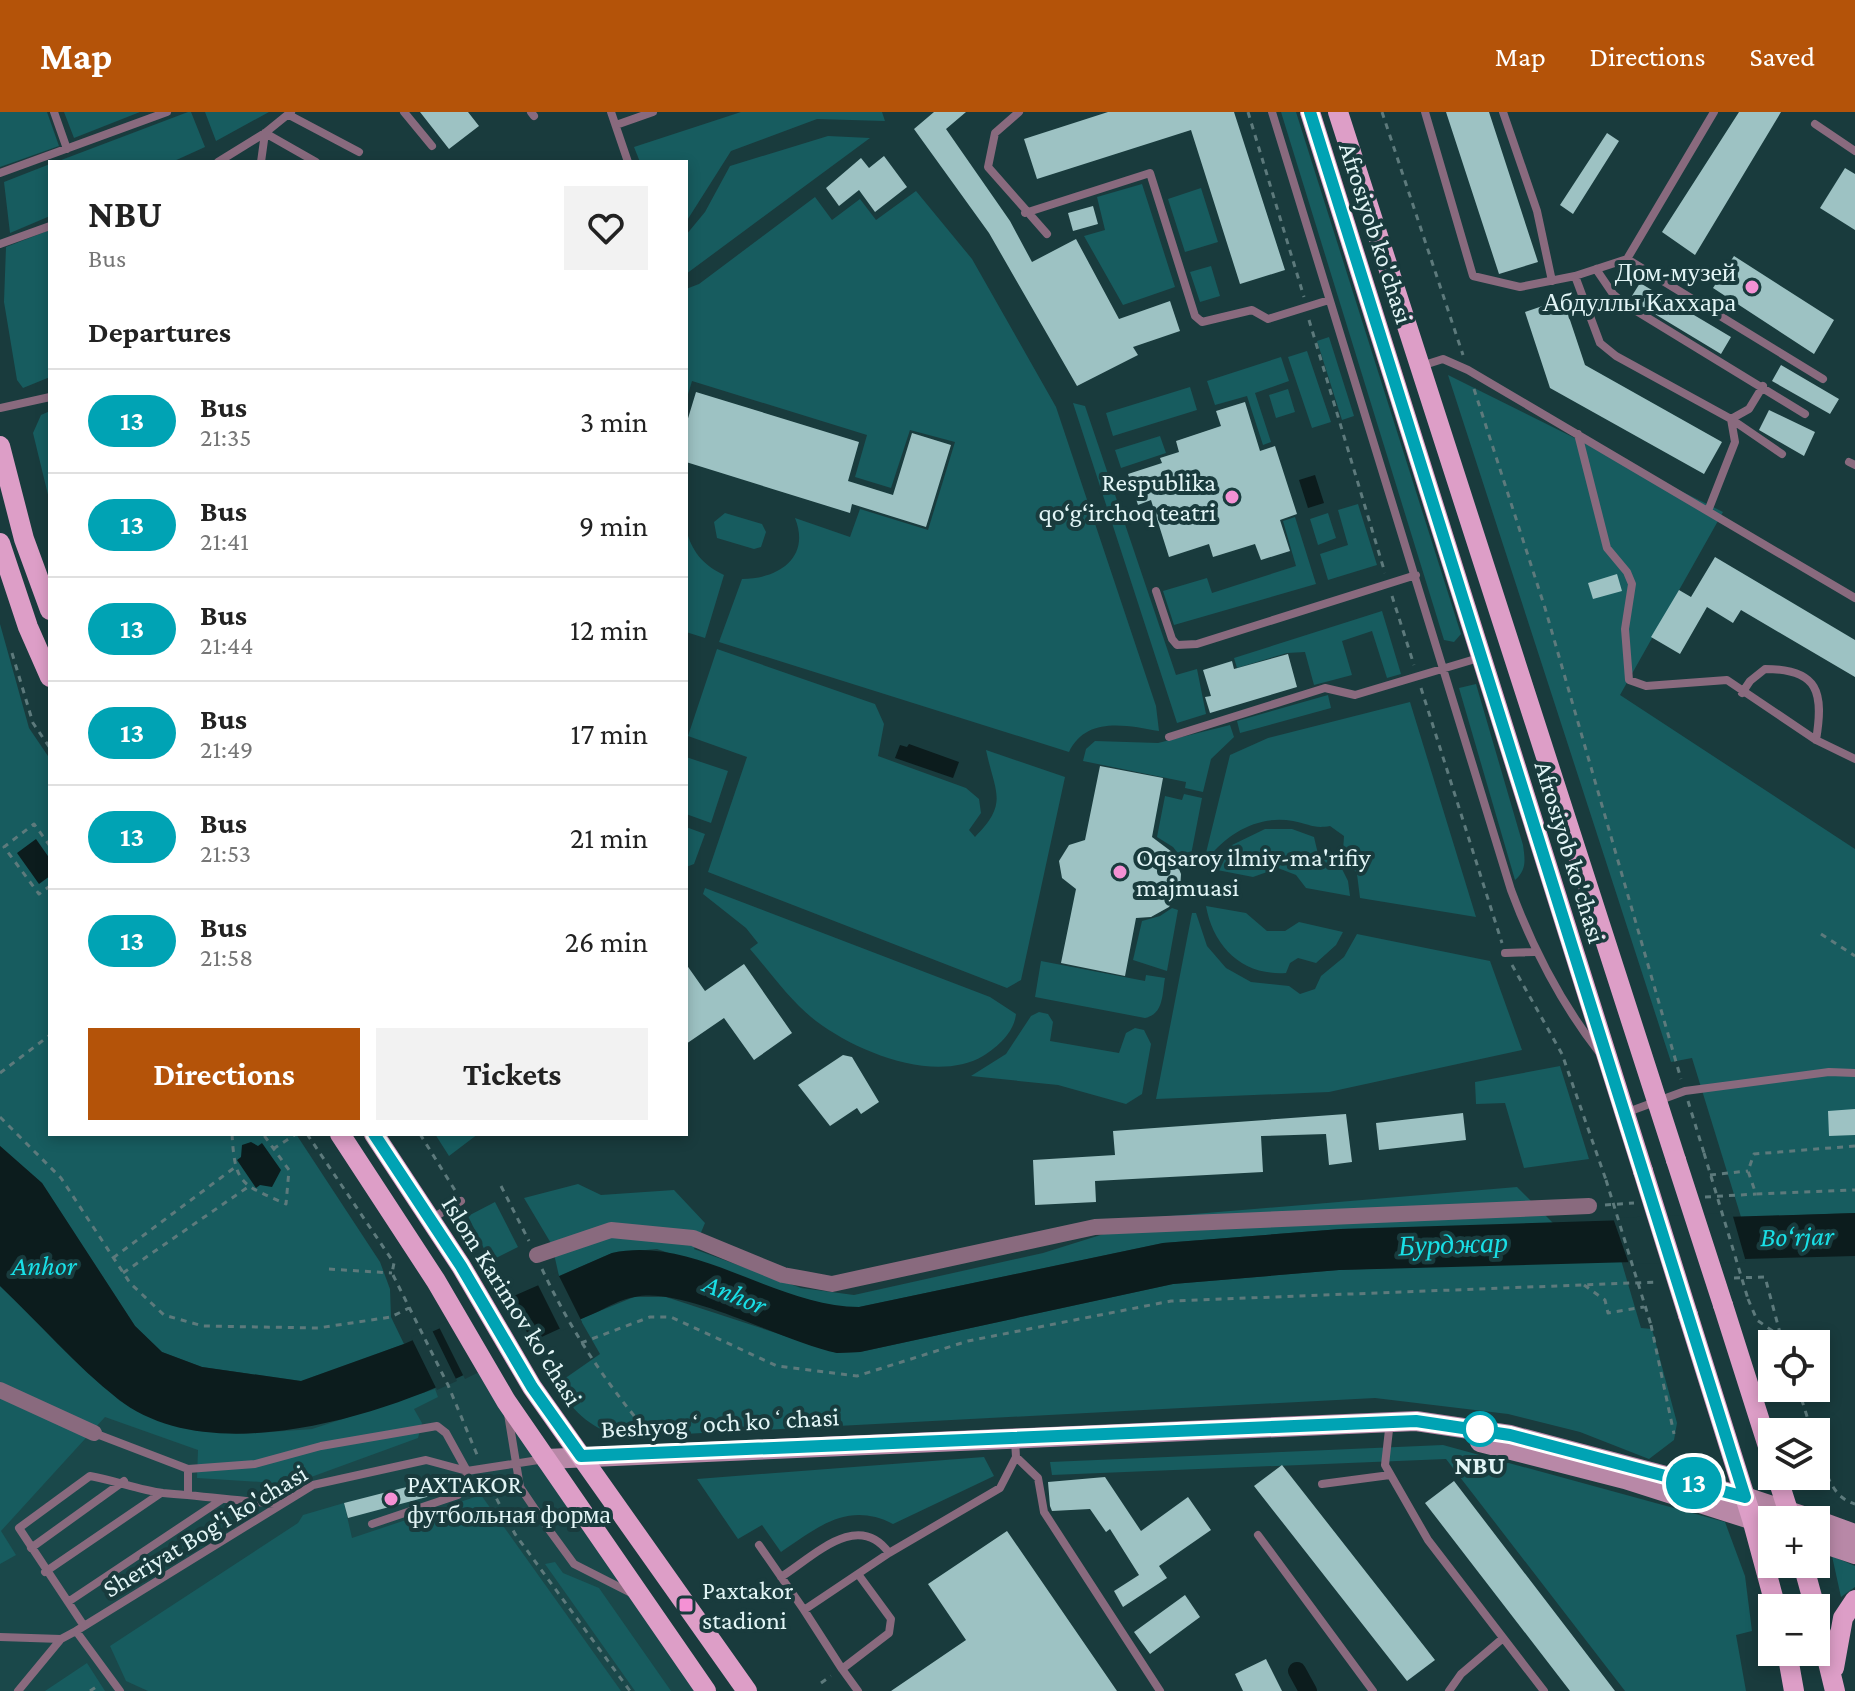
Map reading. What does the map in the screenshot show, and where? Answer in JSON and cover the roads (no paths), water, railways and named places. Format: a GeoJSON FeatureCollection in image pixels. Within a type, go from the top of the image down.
{"type":"FeatureCollection","features":[{"type":"Feature","properties":{"kind":"main road","name":"Afrosiyob ko'chasi"},"geometry":{"type":"LineString","coordinates":[[1310,112],[1745,1497],[1758,1516]]}},
{"type":"Feature","properties":{"kind":"main road","name":"Afrosiyob ko'chasi"},"geometry":{"type":"LineString","coordinates":[[1338,112],[1759,1418]]}},
{"type":"Feature","properties":{"kind":"main road"},"geometry":{"type":"LineString","coordinates":[[0,446],[9,522],[48,606]]}},
{"type":"Feature","properties":{"kind":"main road"},"geometry":{"type":"LineString","coordinates":[[0,543],[28,627],[48,672]]}},
{"type":"Feature","properties":{"kind":"main road","name":"Islom Karimov ko'chasi"},"geometry":{"type":"LineString","coordinates":[[341,1136],[436,1281],[506,1401],[706,1691]]}},
{"type":"Feature","properties":{"kind":"main road","name":"Islom Karimov ko'chasi"},"geometry":{"type":"LineString","coordinates":[[375,1136],[461,1266],[532,1387],[747,1691]]}},
{"type":"Feature","properties":{"kind":"main road"},"geometry":{"type":"LineString","coordinates":[[1834,1683],[1843,1618],[1855,1600]]}},
{"type":"Feature","properties":{"kind":"main road"},"geometry":{"type":"LineString","coordinates":[[1790,1666],[1794,1691]]}},
{"type":"Feature","properties":{"kind":"street"},"geometry":{"type":"LineString","coordinates":[[540,1263],[611,1230],[693,1238],[783,1275],[832,1284],[1095,1227],[1589,1206]]}},
{"type":"Feature","properties":{"kind":"street"},"geometry":{"type":"LineString","coordinates":[[0,1390],[94,1433]]}},
{"type":"Feature","properties":{"kind":"street","name":"Beshyogʻoch koʻchasi"},"geometry":{"type":"LineString","coordinates":[[546,1459],[585,1461],[1015,1445],[1438,1422],[1510,1435],[1745,1497],[1768,1506]]}},
{"type":"Feature","properties":{"kind":"street","name":"Beshyogʻoch koʻchasi"},"geometry":{"type":"LineString","coordinates":[[1389,1426],[1466,1438],[1625,1479],[1758,1521]]}},
{"type":"Feature","properties":{"kind":"street","name":"Beshyogʻoch koʻchasi"},"geometry":{"type":"LineString","coordinates":[[1830,1525],[1855,1534]]}},
{"type":"Feature","properties":{"kind":"street"},"geometry":{"type":"LineString","coordinates":[[1830,1546],[1855,1554]]}},
{"type":"Feature","properties":{"kind":"lane"},"geometry":{"type":"LineString","coordinates":[[54,112],[67,149]]}},
{"type":"Feature","properties":{"kind":"lane"},"geometry":{"type":"LineString","coordinates":[[0,173],[167,112]]}},
{"type":"Feature","properties":{"kind":"lane"},"geometry":{"type":"LineString","coordinates":[[404,112],[432,146]]}},
{"type":"Feature","properties":{"kind":"lane"},"geometry":{"type":"LineString","coordinates":[[611,112],[627,160]]}},
{"type":"Feature","properties":{"kind":"lane"},"geometry":{"type":"LineString","coordinates":[[616,125],[653,112]]}},
{"type":"Feature","properties":{"kind":"lane"},"geometry":{"type":"LineString","coordinates":[[1019,112],[995,133],[988,167],[1025,213],[1047,234]]}},
{"type":"Feature","properties":{"kind":"lane"},"geometry":{"type":"LineString","coordinates":[[1272,112],[1511,890],[1534,952],[1578,1026],[1610,1066]]}},
{"type":"Feature","properties":{"kind":"lane"},"geometry":{"type":"LineString","coordinates":[[1425,112],[1473,276],[1520,287],[1575,276],[1627,259],[1714,112]]}},
{"type":"Feature","properties":{"kind":"lane"},"geometry":{"type":"LineString","coordinates":[[1503,112],[1537,211],[1552,281]]}},
{"type":"Feature","properties":{"kind":"lane"},"geometry":{"type":"LineString","coordinates":[[221,160],[290,114],[359,152]]}},
{"type":"Feature","properties":{"kind":"lane"},"geometry":{"type":"LineString","coordinates":[[1815,124],[1855,151]]}},
{"type":"Feature","properties":{"kind":"lane"},"geometry":{"type":"LineString","coordinates":[[261,160],[265,133]]}},
{"type":"Feature","properties":{"kind":"lane"},"geometry":{"type":"LineString","coordinates":[[265,133],[312,160]]}},
{"type":"Feature","properties":{"kind":"lane"},"geometry":{"type":"LineString","coordinates":[[1025,213],[1150,173],[1195,316],[1202,322],[1252,310],[1268,319],[1329,300]]}},
{"type":"Feature","properties":{"kind":"lane"},"geometry":{"type":"LineString","coordinates":[[0,244],[48,227]]}},
{"type":"Feature","properties":{"kind":"lane"},"geometry":{"type":"LineString","coordinates":[[1627,259],[1823,379]]}},
{"type":"Feature","properties":{"kind":"lane"},"geometry":{"type":"LineString","coordinates":[[1596,269],[1613,294],[1625,304],[1805,414]]}},
{"type":"Feature","properties":{"kind":"lane"},"geometry":{"type":"LineString","coordinates":[[1575,276],[1600,343],[1616,356],[1731,419],[1782,454]]}},
{"type":"Feature","properties":{"kind":"lane"},"geometry":{"type":"LineString","coordinates":[[1419,366],[1443,359],[1468,370],[1855,598]]}},
{"type":"Feature","properties":{"kind":"lane"},"geometry":{"type":"LineString","coordinates":[[1731,419],[1749,409],[1763,386]]}},
{"type":"Feature","properties":{"kind":"lane"},"geometry":{"type":"LineString","coordinates":[[0,408],[48,397]]}},
{"type":"Feature","properties":{"kind":"lane"},"geometry":{"type":"LineString","coordinates":[[1708,511],[1735,442],[1731,419]]}},
{"type":"Feature","properties":{"kind":"lane"},"geometry":{"type":"LineString","coordinates":[[1578,434],[1607,548],[1627,572],[1632,584],[1625,629],[1629,680],[1646,686],[1727,680],[1816,740],[1855,759]]}},
{"type":"Feature","properties":{"kind":"lane"},"geometry":{"type":"LineString","coordinates":[[1156,591],[1177,645],[1197,644],[1416,575]]}},
{"type":"Feature","properties":{"kind":"lane"},"geometry":{"type":"LineString","coordinates":[[1169,737],[1325,688],[1355,695],[1482,657]]}},
{"type":"Feature","properties":{"kind":"lane"},"geometry":{"type":"LineString","coordinates":[[1742,693],[1750,681],[1765,669],[1798,671],[1816,687],[1821,710],[1816,740]]}},
{"type":"Feature","properties":{"kind":"lane"},"geometry":{"type":"LineString","coordinates":[[1505,953],[1534,952]]}},
{"type":"Feature","properties":{"kind":"lane"},"geometry":{"type":"LineString","coordinates":[[1624,1113],[1685,1091],[1829,1072],[1855,1075]]}},
{"type":"Feature","properties":{"kind":"lane"},"geometry":{"type":"LineString","coordinates":[[431,1219],[461,1201]]}},
{"type":"Feature","properties":{"kind":"lane"},"geometry":{"type":"LineString","coordinates":[[506,1401],[520,1487],[574,1564],[643,1599]]}},
{"type":"Feature","properties":{"kind":"lane"},"geometry":{"type":"LineString","coordinates":[[94,1433],[188,1469],[255,1464],[321,1446],[437,1426],[446,1433],[467,1471],[458,1495],[372,1524]]}},
{"type":"Feature","properties":{"kind":"lane"},"geometry":{"type":"LineString","coordinates":[[1389,1426],[1385,1465],[1428,1540],[1544,1691]]}},
{"type":"Feature","properties":{"kind":"lane"},"geometry":{"type":"LineString","coordinates":[[804,1610],[889,1553],[1000,1488],[1015,1445]]}},
{"type":"Feature","properties":{"kind":"lane"},"geometry":{"type":"LineString","coordinates":[[1015,1445],[1038,1478],[1044,1512],[1160,1691]]}},
{"type":"Feature","properties":{"kind":"lane","name":"Sheriyat Bog'i ko'chasi"},"geometry":{"type":"LineString","coordinates":[[18,1691],[41,1659],[61,1639],[313,1485],[426,1460],[467,1471],[546,1459]]}},
{"type":"Feature","properties":{"kind":"lane"},"geometry":{"type":"LineString","coordinates":[[188,1469],[188,1492]]}},
{"type":"Feature","properties":{"kind":"lane"},"geometry":{"type":"LineString","coordinates":[[1322,1484],[1390,1475]]}},
{"type":"Feature","properties":{"kind":"lane"},"geometry":{"type":"LineString","coordinates":[[120,1691],[80,1629],[68,1602],[45,1572],[19,1528],[90,1476],[124,1481],[161,1493],[188,1492],[221,1500],[281,1505]]}},
{"type":"Feature","properties":{"kind":"lane"},"geometry":{"type":"LineString","coordinates":[[31,1548],[124,1481]]}},
{"type":"Feature","properties":{"kind":"lane"},"geometry":{"type":"LineString","coordinates":[[45,1572],[161,1493]]}},
{"type":"Feature","properties":{"kind":"lane"},"geometry":{"type":"LineString","coordinates":[[68,1602],[221,1500]]}},
{"type":"Feature","properties":{"kind":"lane"},"geometry":{"type":"LineString","coordinates":[[781,1577],[843,1538],[858,1533],[879,1539],[889,1553]]}},
{"type":"Feature","properties":{"kind":"lane"},"geometry":{"type":"LineString","coordinates":[[1258,1535],[1373,1691]]}},
{"type":"Feature","properties":{"kind":"lane"},"geometry":{"type":"LineString","coordinates":[[759,1545],[858,1691]]}},
{"type":"Feature","properties":{"kind":"lane"},"geometry":{"type":"LineString","coordinates":[[842,1669],[889,1633],[891,1619],[858,1574]]}},
{"type":"Feature","properties":{"kind":"lane","name":"Sheriyat Bog'i ko'chasi"},"geometry":{"type":"LineString","coordinates":[[0,1637],[61,1639]]}},
{"type":"Feature","properties":{"kind":"lane"},"geometry":{"type":"LineString","coordinates":[[1449,1691],[1461,1674],[1502,1639]]}},
{"type":"Feature","properties":{"kind":"water"},"geometry":{"type":"Polygon","coordinates":[[[1315,475],[1324,503],[1308,508],[1299,480],[1315,475]]]}},
{"type":"Feature","properties":{"kind":"water"},"geometry":{"type":"Polygon","coordinates":[[[909,744],[959,762],[953,778],[895,758],[900,745],[907,747],[909,744]]]}},
{"type":"Feature","properties":{"kind":"water"},"geometry":{"type":"Polygon","coordinates":[[[36,839],[48,856],[48,877],[39,884],[17,853],[36,839]]]}},
{"type":"Feature","properties":{"kind":"water"},"geometry":{"type":"Polygon","coordinates":[[[251,1142],[258,1146],[262,1143],[281,1170],[272,1187],[260,1185],[256,1188],[237,1160],[241,1157],[242,1145],[251,1142]]]}},
{"type":"Feature","properties":{"kind":"water","name":"Anhor"},"geometry":{"type":"Polygon","coordinates":[[[0,1146],[42,1183],[135,1326],[162,1352],[202,1367],[301,1381],[404,1344],[612,1253],[643,1250],[704,1262],[796,1296],[859,1307],[1163,1243],[1341,1229],[1855,1213],[1855,1256],[1339,1270],[1173,1284],[860,1352],[837,1353],[706,1307],[656,1296],[635,1297],[532,1341],[432,1389],[389,1405],[294,1429],[245,1434],[198,1431],[155,1420],[118,1399],[0,1286],[0,1146]]]}},
{"type":"Feature","properties":{"kind":"waterway","name":"Anhor"},"geometry":{"type":"LineString","coordinates":[[1297,1671],[1308,1691]]}},
{"type":"Feature","properties":{"kind":"place","name":"Дом-музей Абдуллы Каххара"},"geometry":{"type":"Point","coordinates":[1752,287]}},
{"type":"Feature","properties":{"kind":"place","name":"Respublika qo‘g‘irchoq teatri"},"geometry":{"type":"Point","coordinates":[1232,497]}},
{"type":"Feature","properties":{"kind":"place","name":"Oqsaroy ilmiy-ma'rifiy majmuasi"},"geometry":{"type":"Point","coordinates":[1120,872]}},
{"type":"Feature","properties":{"kind":"place","name":"NBU"},"geometry":{"type":"Point","coordinates":[1480,1429]}},
{"type":"Feature","properties":{"kind":"place","name":"PAXTAKOR футбольная форма"},"geometry":{"type":"Point","coordinates":[391,1499]}},
{"type":"Feature","properties":{"kind":"place","name":"Paxtakor stadioni"},"geometry":{"type":"Point","coordinates":[686,1605]}},
{"type":"Feature","properties":{"kind":"water label","name":"Bo‘rjar"},"geometry":{"type":"Point","coordinates":[1797,1236]}},
{"type":"Feature","properties":{"kind":"water label","name":"Бурджар"},"geometry":{"type":"Point","coordinates":[1453,1244]}}]}
